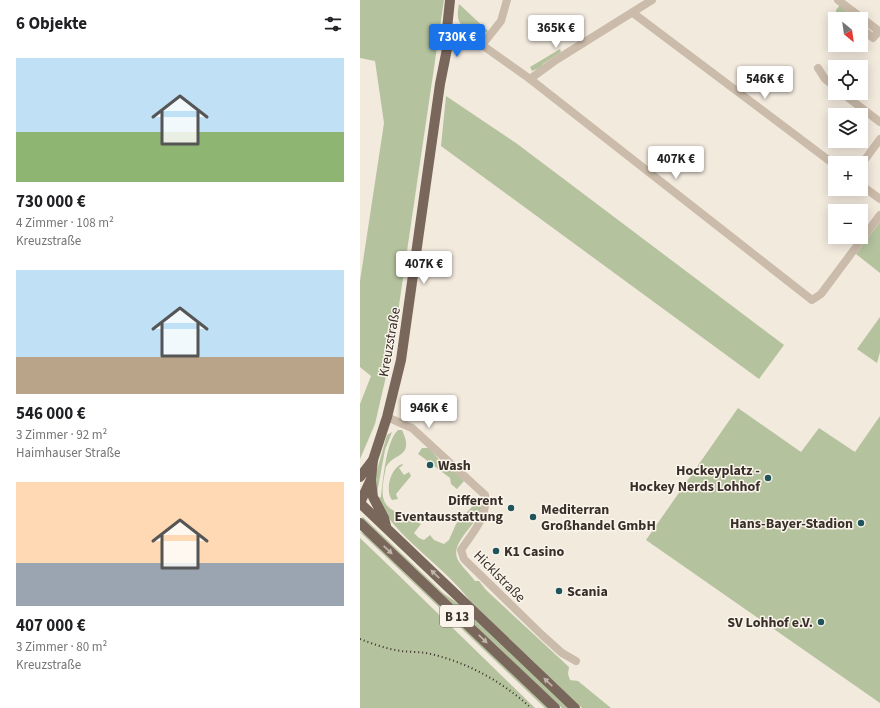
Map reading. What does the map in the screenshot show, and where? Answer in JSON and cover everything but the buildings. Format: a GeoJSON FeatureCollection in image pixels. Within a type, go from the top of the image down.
{"type":"FeatureCollection","features":[{"type":"Feature","properties":{"kind":"main road","name":"Kreuzstraße"},"geometry":{"type":"LineString","coordinates":[[386,528],[384,518],[373,497],[371,479],[373,460],[387,417],[401,360],[440,84],[440,48],[447,29],[450,0]]}},
{"type":"Feature","properties":{"kind":"main road","name":"Kreuzstraße"},"geometry":{"type":"LineString","coordinates":[[360,477],[373,460]]}},
{"type":"Feature","properties":{"kind":"main road","name":"Kreuzstraße"},"geometry":{"type":"LineString","coordinates":[[360,503],[371,479]]}},
{"type":"Feature","properties":{"kind":"main road","name":"B 13"},"geometry":{"type":"LineString","coordinates":[[360,503],[575,708]]}},
{"type":"Feature","properties":{"kind":"main road","name":"B 13"},"geometry":{"type":"LineString","coordinates":[[360,523],[555,708]]}},
{"type":"Feature","properties":{"kind":"street"},"geometry":{"type":"LineString","coordinates":[[482,45],[502,21],[507,0]]}},
{"type":"Feature","properties":{"kind":"street"},"geometry":{"type":"LineString","coordinates":[[530,79],[556,60],[634,13],[652,0]]}},
{"type":"Feature","properties":{"kind":"street"},"geometry":{"type":"LineString","coordinates":[[838,0],[850,12]]}},
{"type":"Feature","properties":{"kind":"street"},"geometry":{"type":"LineString","coordinates":[[634,13],[828,160]]}},
{"type":"Feature","properties":{"kind":"street"},"geometry":{"type":"LineString","coordinates":[[868,25],[878,31],[873,38],[868,34]]}},
{"type":"Feature","properties":{"kind":"street"},"geometry":{"type":"LineString","coordinates":[[447,29],[468,35],[530,79],[810,298],[815,299],[821,294],[880,215]]}},
{"type":"Feature","properties":{"kind":"street"},"geometry":{"type":"LineString","coordinates":[[818,68],[828,81]]}},
{"type":"Feature","properties":{"kind":"street"},"geometry":{"type":"LineString","coordinates":[[851,100],[880,122]]}},
{"type":"Feature","properties":{"kind":"street"},"geometry":{"type":"LineString","coordinates":[[868,156],[880,139]]}},
{"type":"Feature","properties":{"kind":"street"},"geometry":{"type":"LineString","coordinates":[[868,190],[880,199]]}},
{"type":"Feature","properties":{"kind":"street","name":"Hicklstraße"},"geometry":{"type":"LineString","coordinates":[[387,417],[412,428],[484,495],[486,506],[482,518],[461,550],[464,559],[542,635],[562,653],[576,661]]}},
{"type":"Feature","properties":{"kind":"green space"},"geometry":{"type":"Polygon","coordinates":[[[360,0],[444,0],[393,346],[375,424],[360,459],[360,404],[371,376],[360,367],[360,281],[384,123],[375,61],[360,58],[360,0]]]}},
{"type":"Feature","properties":{"kind":"green space"},"geometry":{"type":"Polygon","coordinates":[[[459,4],[488,31],[482,35],[464,27],[459,21],[459,4]]]}},
{"type":"Feature","properties":{"kind":"green space"},"geometry":{"type":"Polygon","coordinates":[[[840,5],[847,12],[836,12],[840,5]]]}},
{"type":"Feature","properties":{"kind":"green space"},"geometry":{"type":"Polygon","coordinates":[[[560,49],[561,52],[541,67],[532,71],[530,67],[560,49]]]}},
{"type":"Feature","properties":{"kind":"green space"},"geometry":{"type":"Polygon","coordinates":[[[446,96],[516,143],[784,345],[759,379],[441,146],[446,96]]]}},
{"type":"Feature","properties":{"kind":"green space"},"geometry":{"type":"Polygon","coordinates":[[[880,222],[880,273],[856,254],[864,244],[868,244],[868,238],[880,222]]]}},
{"type":"Feature","properties":{"kind":"green space"},"geometry":{"type":"Polygon","coordinates":[[[880,317],[880,352],[877,363],[857,349],[880,317]]]}},
{"type":"Feature","properties":{"kind":"green space","name":"SV Lohhof e.V."},"geometry":{"type":"Polygon","coordinates":[[[738,408],[801,452],[819,428],[855,452],[880,416],[880,703],[646,540],[738,408]]]}},
{"type":"Feature","properties":{"kind":"green space"},"geometry":{"type":"Polygon","coordinates":[[[398,430],[402,430],[406,445],[405,450],[386,467],[383,481],[383,492],[387,505],[399,514],[421,524],[414,533],[419,538],[424,540],[430,535],[434,540],[444,544],[449,540],[456,524],[481,497],[482,505],[480,513],[458,544],[456,552],[458,560],[475,581],[479,581],[486,590],[569,667],[568,674],[570,680],[578,681],[611,708],[582,708],[470,601],[447,575],[396,527],[385,513],[376,498],[381,497],[384,471],[388,452],[394,435],[398,430]]]}},
{"type":"Feature","properties":{"kind":"green space"},"geometry":{"type":"Polygon","coordinates":[[[392,432],[385,450],[377,493],[375,477],[387,435],[392,432]]]}},
{"type":"Feature","properties":{"kind":"green space"},"geometry":{"type":"Polygon","coordinates":[[[422,448],[429,448],[443,464],[447,464],[464,481],[457,489],[451,484],[450,478],[418,454],[422,448]]]}},
{"type":"Feature","properties":{"kind":"green space"},"geometry":{"type":"Polygon","coordinates":[[[402,464],[403,465],[399,468],[404,475],[409,472],[411,476],[396,494],[398,499],[392,500],[389,491],[390,480],[394,470],[402,464]]]}},
{"type":"Feature","properties":{"kind":"green space"},"geometry":{"type":"Polygon","coordinates":[[[363,517],[443,593],[463,607],[569,708],[562,708],[362,518],[363,517]]]}},
{"type":"Feature","properties":{"kind":"green space"},"geometry":{"type":"Polygon","coordinates":[[[360,532],[365,534],[550,708],[545,708],[360,532]]]}},
{"type":"Feature","properties":{"kind":"green space"},"geometry":{"type":"Polygon","coordinates":[[[360,538],[384,561],[535,708],[360,708],[360,538]]]}},
{"type":"Feature","properties":{"kind":"railway"},"geometry":{"type":"LineString","coordinates":[[360,639],[391,649],[426,653],[455,661],[482,673],[508,689],[531,708]]}},
{"type":"Feature","properties":{"kind":"place","name":"Wash"},"geometry":{"type":"Point","coordinates":[430,465]}},
{"type":"Feature","properties":{"kind":"place","name":"Hockeyplatz - Hockey Nerds Lohhof"},"geometry":{"type":"Point","coordinates":[768,478]}},
{"type":"Feature","properties":{"kind":"place","name":"Different Eventausstattung"},"geometry":{"type":"Point","coordinates":[511,508]}},
{"type":"Feature","properties":{"kind":"place","name":"Mediterran Großhandel GmbH"},"geometry":{"type":"Point","coordinates":[533,517]}},
{"type":"Feature","properties":{"kind":"place","name":"Hans-Bayer-Stadion"},"geometry":{"type":"Point","coordinates":[861,523]}},
{"type":"Feature","properties":{"kind":"place","name":"K1 Casino"},"geometry":{"type":"Point","coordinates":[496,551]}},
{"type":"Feature","properties":{"kind":"place","name":"Scania"},"geometry":{"type":"Point","coordinates":[559,591]}},
{"type":"Feature","properties":{"kind":"place","name":"SV Lohhof e.V."},"geometry":{"type":"Point","coordinates":[821,622]}}]}
